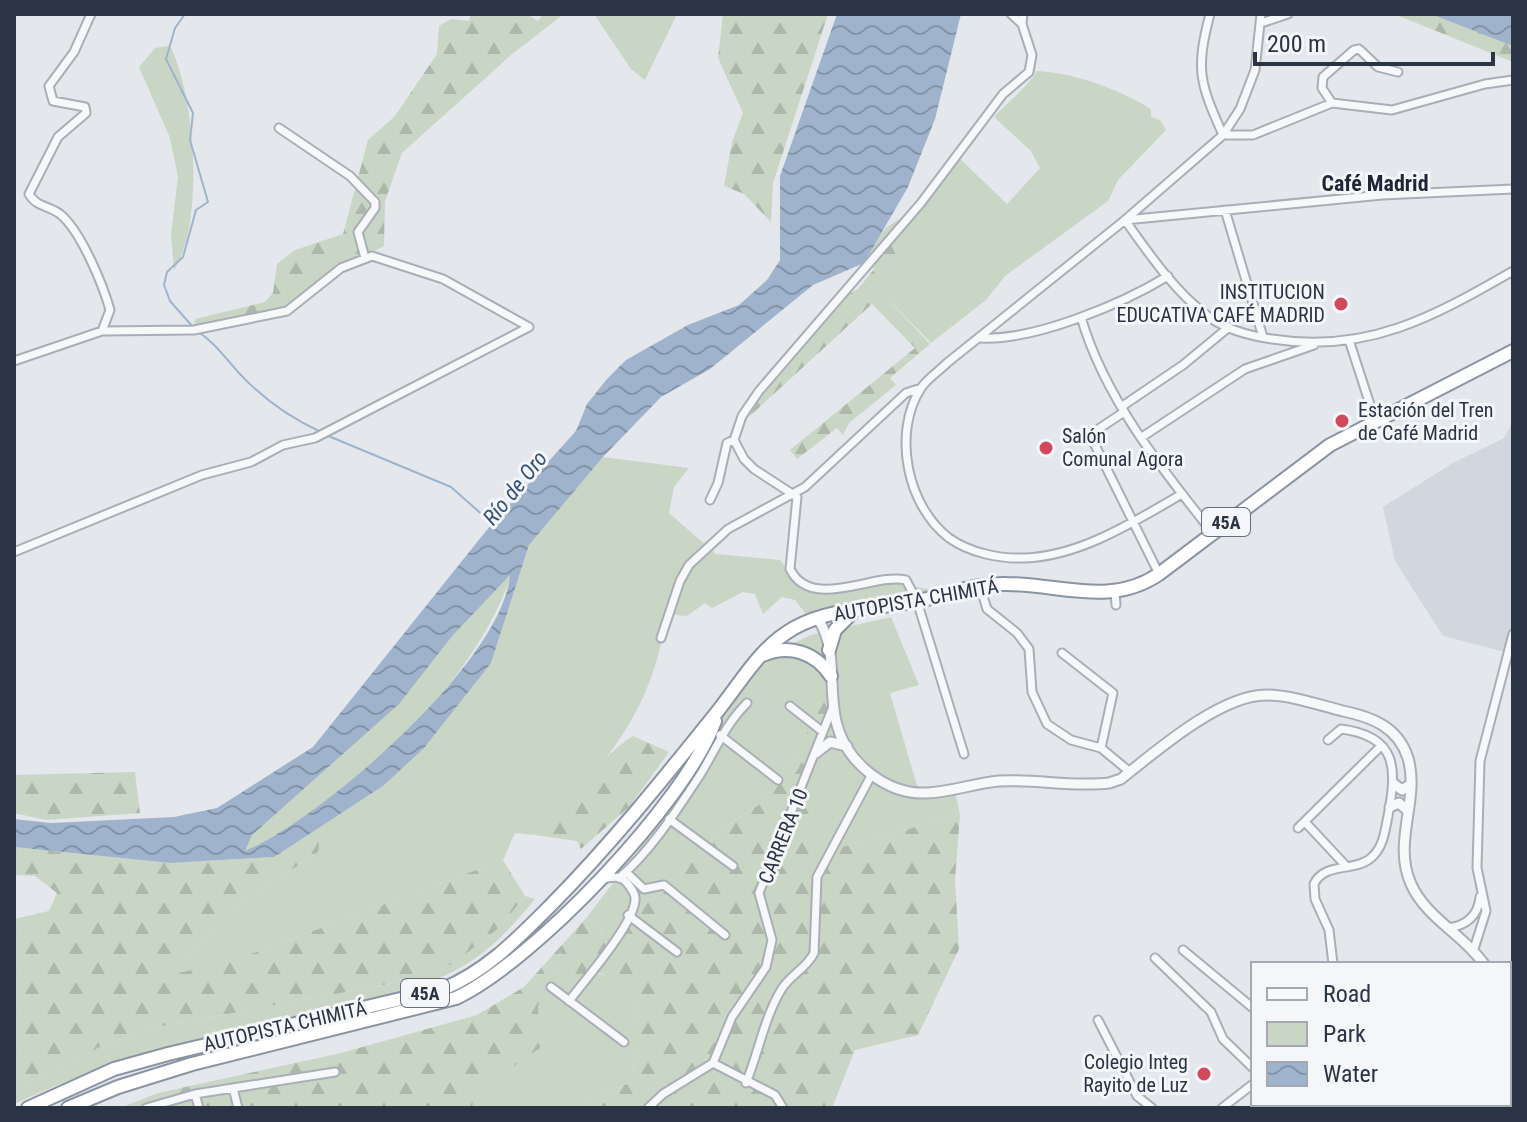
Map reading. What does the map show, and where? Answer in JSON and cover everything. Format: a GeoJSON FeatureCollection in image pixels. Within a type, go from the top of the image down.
{"type":"FeatureCollection","features":[{"type":"Feature","properties":{"kind":"highway","name":"AUTOPISTA CHIMITÁ"},"geometry":{"type":"LineString","coordinates":[[28,1108],[114,1069],[443,989],[475,974],[512,944],[601,854],[719,710],[756,659],[781,636],[817,618],[917,601],[980,586],[1030,585],[1115,599],[1159,574],[1330,445],[1513,351]]}},
{"type":"Feature","properties":{"kind":"highway"},"geometry":{"type":"LineString","coordinates":[[829,650],[839,624],[866,608]]}},
{"type":"Feature","properties":{"kind":"highway"},"geometry":{"type":"LineString","coordinates":[[756,659],[777,650],[798,651],[817,660],[831,676]]}},
{"type":"Feature","properties":{"kind":"highway","name":"AUTOPISTA CHIMITÁ"},"geometry":{"type":"LineString","coordinates":[[68,1108],[118,1087],[192,1064],[456,998],[485,983],[518,959],[597,881],[664,804],[704,744],[719,710]]}},
{"type":"Feature","properties":{"kind":"street"},"geometry":{"type":"LineString","coordinates":[[91,14],[74,52],[49,86],[53,101],[78,103],[85,107],[86,113],[58,137],[29,194],[36,203],[62,216],[94,267],[110,310],[102,331]]}},
{"type":"Feature","properties":{"kind":"street"},"geometry":{"type":"LineString","coordinates":[[1011,14],[1022,24]]}},
{"type":"Feature","properties":{"kind":"street"},"geometry":{"type":"LineString","coordinates":[[964,754],[917,601],[906,580],[900,578],[844,589],[810,587],[795,579],[790,569],[798,504],[792,493],[744,459],[734,440],[742,416],[759,391],[921,203],[1003,94],[1029,72],[1032,55],[1022,24],[1023,14]]}},
{"type":"Feature","properties":{"kind":"street"},"geometry":{"type":"LineString","coordinates":[[1210,14],[1200,52],[1202,87],[1223,135]]}},
{"type":"Feature","properties":{"kind":"street"},"geometry":{"type":"LineString","coordinates":[[661,638],[689,565],[728,529],[805,487],[906,393],[921,388],[1223,135],[1240,109],[1255,70],[1261,18],[1288,14]]}},
{"type":"Feature","properties":{"kind":"street"},"geometry":{"type":"LineString","coordinates":[[1332,103],[1322,88],[1323,77],[1354,50],[1359,49],[1378,67],[1398,72]]}},
{"type":"Feature","properties":{"kind":"street"},"geometry":{"type":"LineString","coordinates":[[1223,135],[1253,135],[1332,103],[1392,110],[1485,84],[1513,80]]}},
{"type":"Feature","properties":{"kind":"street"},"geometry":{"type":"LineString","coordinates":[[279,128],[350,176],[375,202],[375,208],[358,232],[365,258]]}},
{"type":"Feature","properties":{"kind":"street"},"geometry":{"type":"LineString","coordinates":[[1125,220],[1382,195],[1513,189]]}},
{"type":"Feature","properties":{"kind":"street"},"geometry":{"type":"LineString","coordinates":[[1225,210],[1263,337]]}},
{"type":"Feature","properties":{"kind":"street"},"geometry":{"type":"LineString","coordinates":[[1125,220],[1168,276],[1209,316],[1229,327],[1263,337],[1316,345],[1350,343],[1453,305],[1513,271]]}},
{"type":"Feature","properties":{"kind":"street"},"geometry":{"type":"LineString","coordinates":[[14,361],[102,331],[194,330],[287,311],[341,268],[372,256],[443,279],[529,327],[315,438],[283,445],[251,462],[202,475],[14,552]]}},
{"type":"Feature","properties":{"kind":"street"},"geometry":{"type":"LineString","coordinates":[[981,338],[1003,339],[1081,317],[1138,293],[1168,276]]}},
{"type":"Feature","properties":{"kind":"street"},"geometry":{"type":"LineString","coordinates":[[1081,317],[1123,409],[1212,532]]}},
{"type":"Feature","properties":{"kind":"street"},"geometry":{"type":"LineString","coordinates":[[1159,574],[1092,439],[1123,409],[1229,327]]}},
{"type":"Feature","properties":{"kind":"street"},"geometry":{"type":"LineString","coordinates":[[1350,343],[1375,420]]}},
{"type":"Feature","properties":{"kind":"street"},"geometry":{"type":"LineString","coordinates":[[1142,437],[1245,369],[1316,345]]}},
{"type":"Feature","properties":{"kind":"street"},"geometry":{"type":"LineString","coordinates":[[921,388],[910,419],[906,450],[912,486],[950,539],[977,552],[1026,558],[1088,543],[1134,522],[1182,494]]}},
{"type":"Feature","properties":{"kind":"street"},"geometry":{"type":"LineString","coordinates":[[710,500],[718,483],[727,443],[734,440]]}},
{"type":"Feature","properties":{"kind":"street"},"geometry":{"type":"LineString","coordinates":[[980,586],[987,609],[1017,633],[1029,649],[1032,692],[1047,724],[1071,740],[1101,748],[1130,772]]}},
{"type":"Feature","properties":{"kind":"street"},"geometry":{"type":"LineString","coordinates":[[817,618],[825,631],[829,650],[833,708],[847,746],[862,767],[889,785],[926,793],[1002,781],[1098,784],[1121,779],[1191,725],[1264,695],[1380,722],[1406,753],[1411,784],[1403,851],[1409,878],[1429,911],[1482,962]]}},
{"type":"Feature","properties":{"kind":"street"},"geometry":{"type":"LineString","coordinates":[[1473,952],[1485,915],[1477,868],[1480,761],[1513,634]]}},
{"type":"Feature","properties":{"kind":"street"},"geometry":{"type":"LineString","coordinates":[[1062,653],[1113,693],[1101,748]]}},
{"type":"Feature","properties":{"kind":"street"},"geometry":{"type":"LineString","coordinates":[[597,881],[622,875],[669,819],[701,773],[720,735],[747,703]]}},
{"type":"Feature","properties":{"kind":"street"},"geometry":{"type":"LineString","coordinates":[[790,706],[823,732]]}},
{"type":"Feature","properties":{"kind":"street","name":"CARRERA 10"},"geometry":{"type":"LineString","coordinates":[[713,1063],[732,1017],[758,983],[770,957],[772,940],[759,893],[833,708]]}},
{"type":"Feature","properties":{"kind":"street"},"geometry":{"type":"LineString","coordinates":[[1328,740],[1341,729],[1361,732],[1381,746],[1394,765],[1394,784],[1384,837],[1375,854],[1367,862],[1322,873],[1313,888],[1328,924],[1333,962]]}},
{"type":"Feature","properties":{"kind":"street"},"geometry":{"type":"LineString","coordinates":[[720,735],[778,780]]}},
{"type":"Feature","properties":{"kind":"street"},"geometry":{"type":"LineString","coordinates":[[816,753],[830,742],[847,746]]}},
{"type":"Feature","properties":{"kind":"street"},"geometry":{"type":"LineString","coordinates":[[1347,867],[1302,825],[1381,746]]}},
{"type":"Feature","properties":{"kind":"street"},"geometry":{"type":"LineString","coordinates":[[746,1083],[757,1056],[761,1035],[783,987],[814,953],[817,877],[872,774]]}},
{"type":"Feature","properties":{"kind":"street"},"geometry":{"type":"LineString","coordinates":[[1394,784],[1402,790],[1411,784]]}},
{"type":"Feature","properties":{"kind":"street"},"geometry":{"type":"LineString","coordinates":[[1390,807],[1399,803],[1408,811]]}},
{"type":"Feature","properties":{"kind":"street"},"geometry":{"type":"LineString","coordinates":[[669,819],[733,866]]}},
{"type":"Feature","properties":{"kind":"street"},"geometry":{"type":"LineString","coordinates":[[569,1001],[611,947],[628,915],[635,895],[622,875]]}},
{"type":"Feature","properties":{"kind":"street"},"geometry":{"type":"LineString","coordinates":[[622,875],[644,889],[664,885],[725,935]]}},
{"type":"Feature","properties":{"kind":"street"},"geometry":{"type":"LineString","coordinates":[[1447,928],[1461,925],[1473,917],[1481,895]]}},
{"type":"Feature","properties":{"kind":"street"},"geometry":{"type":"LineString","coordinates":[[628,915],[677,952]]}},
{"type":"Feature","properties":{"kind":"street"},"geometry":{"type":"LineString","coordinates":[[1183,950],[1251,1006]]}},
{"type":"Feature","properties":{"kind":"street"},"geometry":{"type":"LineString","coordinates":[[1155,958],[1211,1012],[1223,1039],[1251,1066]]}},
{"type":"Feature","properties":{"kind":"street"},"geometry":{"type":"LineString","coordinates":[[551,987],[624,1042]]}},
{"type":"Feature","properties":{"kind":"street"},"geometry":{"type":"LineString","coordinates":[[1098,1020],[1137,1096],[1152,1108]]}},
{"type":"Feature","properties":{"kind":"street"},"geometry":{"type":"LineString","coordinates":[[648,1108],[713,1063],[746,1083],[778,1097],[783,1108]]}},
{"type":"Feature","properties":{"kind":"street"},"geometry":{"type":"LineString","coordinates":[[146,1108],[195,1094],[335,1072]]}},
{"type":"Feature","properties":{"kind":"street"},"geometry":{"type":"LineString","coordinates":[[1222,1108],[1251,1086]]}},
{"type":"Feature","properties":{"kind":"street"},"geometry":{"type":"LineString","coordinates":[[233,1088],[238,1108]]}},
{"type":"Feature","properties":{"kind":"street"},"geometry":{"type":"LineString","coordinates":[[195,1094],[199,1108]]}},
{"type":"Feature","properties":{"kind":"shaded area"},"geometry":{"type":"Polygon","coordinates":[[[1513,421],[1513,654],[1443,636],[1395,561],[1383,507],[1453,463],[1504,438],[1513,421]]]}},
{"type":"Feature","properties":{"kind":"green space"},"geometry":{"type":"Polygon","coordinates":[[[471,14],[527,14],[538,21],[543,14],[564,14],[511,55],[402,153],[385,201],[384,246],[341,268],[287,308],[194,327],[195,319],[265,302],[273,293],[277,264],[295,250],[343,234],[368,140],[395,116],[437,54],[439,26],[451,19],[469,21],[471,14]]]}},
{"type":"Feature","properties":{"kind":"green space"},"geometry":{"type":"Polygon","coordinates":[[[594,14],[677,14],[645,80],[631,69],[594,14]]]}},
{"type":"Feature","properties":{"kind":"green space"},"geometry":{"type":"Polygon","coordinates":[[[723,14],[828,14],[773,183],[771,222],[744,194],[724,186],[732,142],[743,113],[718,58],[723,14]]]}},
{"type":"Feature","properties":{"kind":"green space"},"geometry":{"type":"Polygon","coordinates":[[[1394,14],[1513,14],[1513,62],[1394,14]]]}},
{"type":"Feature","properties":{"kind":"green space"},"geometry":{"type":"Polygon","coordinates":[[[170,46],[186,95],[193,158],[190,222],[184,249],[174,270],[171,234],[178,177],[170,138],[139,67],[155,48],[170,46]]]}},
{"type":"Feature","properties":{"kind":"green space"},"geometry":{"type":"Polygon","coordinates":[[[1037,71],[1082,79],[1125,95],[1151,109],[1151,117],[1160,120],[1166,130],[1118,180],[1108,201],[1005,276],[986,300],[931,343],[882,293],[890,242],[956,155],[1007,204],[1040,168],[1031,151],[994,117],[1037,71]]]}},
{"type":"Feature","properties":{"kind":"green space"},"geometry":{"type":"Polygon","coordinates":[[[921,205],[907,227],[890,242],[900,264],[882,293],[930,344],[890,378],[896,385],[849,423],[843,435],[837,428],[797,459],[790,450],[915,348],[872,304],[729,435],[847,295],[858,289],[874,269],[866,253],[887,227],[921,205]]]}},
{"type":"Feature","properties":{"kind":"green space"},"geometry":{"type":"Polygon","coordinates":[[[603,457],[689,468],[674,487],[669,513],[716,554],[780,560],[802,588],[892,582],[926,589],[977,583],[916,600],[808,617],[795,600],[782,597],[763,614],[755,594],[743,592],[712,608],[705,603],[687,616],[666,614],[660,649],[650,680],[622,736],[582,786],[535,835],[515,833],[503,860],[254,953],[171,976],[225,915],[318,852],[324,824],[383,786],[491,663],[529,545],[603,457]]]}},
{"type":"Feature","properties":{"kind":"green space"},"geometry":{"type":"Polygon","coordinates":[[[512,573],[494,616],[469,657],[404,735],[325,802],[244,852],[252,835],[512,573]]]}},
{"type":"Feature","properties":{"kind":"green space"},"geometry":{"type":"Polygon","coordinates":[[[891,617],[919,685],[890,693],[918,789],[953,783],[960,815],[827,851],[805,832],[825,750],[834,684],[791,763],[760,804],[714,836],[673,885],[624,918],[606,946],[600,927],[587,917],[698,772],[723,716],[769,655],[811,635],[891,617]]]}},
{"type":"Feature","properties":{"kind":"green space"},"geometry":{"type":"Polygon","coordinates":[[[835,681],[825,750],[806,832],[827,851],[960,815],[955,879],[959,949],[918,1035],[855,1050],[832,1108],[577,1108],[581,1101],[630,1083],[636,1057],[628,1036],[640,1005],[617,983],[589,969],[579,989],[553,973],[563,956],[560,952],[538,982],[544,985],[548,993],[538,1006],[540,1048],[482,1088],[471,1108],[120,1108],[158,1093],[341,1053],[477,1015],[524,987],[587,917],[600,927],[606,946],[624,918],[673,885],[714,836],[760,804],[791,763],[835,681]]]}},
{"type":"Feature","properties":{"kind":"green space"},"geometry":{"type":"Polygon","coordinates":[[[633,736],[669,752],[629,807],[581,849],[577,841],[535,835],[595,768],[633,736]]]}},
{"type":"Feature","properties":{"kind":"green space"},"geometry":{"type":"Polygon","coordinates":[[[135,772],[140,813],[46,820],[14,813],[14,775],[135,772]]]}},
{"type":"Feature","properties":{"kind":"green space"},"geometry":{"type":"Polygon","coordinates":[[[324,824],[318,852],[225,915],[172,975],[254,953],[503,860],[525,896],[500,927],[454,963],[400,982],[152,1028],[100,1047],[14,1092],[14,919],[49,911],[57,893],[35,876],[14,875],[14,847],[170,863],[273,857],[324,824]]]}},
{"type":"Feature","properties":{"kind":"green space"},"geometry":{"type":"Polygon","coordinates":[[[525,896],[535,899],[482,954],[453,972],[414,989],[261,1023],[160,1050],[62,1083],[14,1104],[14,1092],[100,1047],[152,1028],[400,982],[500,927],[525,896]]]}},
{"type":"Feature","properties":{"kind":"green space"},"geometry":{"type":"Polygon","coordinates":[[[560,951],[564,956],[553,972],[581,971],[602,975],[621,985],[640,1005],[628,1036],[636,1057],[630,1083],[581,1101],[577,1108],[471,1108],[537,983],[560,951]]]}},
{"type":"Feature","properties":{"kind":"water"},"geometry":{"type":"Polygon","coordinates":[[[837,14],[961,14],[935,119],[908,187],[864,263],[813,285],[710,369],[661,397],[603,457],[529,545],[491,663],[424,748],[383,786],[274,857],[170,863],[14,847],[14,819],[51,823],[174,817],[217,808],[313,747],[486,531],[576,431],[587,404],[607,379],[626,360],[688,325],[739,305],[767,280],[780,260],[780,176],[837,14]],[[510,575],[453,635],[399,704],[252,835],[245,851],[318,806],[404,733],[477,650],[500,610],[510,575]]]}},
{"type":"Feature","properties":{"kind":"water"},"geometry":{"type":"Polygon","coordinates":[[[1431,14],[1513,14],[1513,46],[1431,14]]]}},
{"type":"Feature","properties":{"kind":"waterway"},"geometry":{"type":"LineString","coordinates":[[185,14],[175,28],[166,59],[193,113],[190,140],[208,202],[196,210],[183,257],[167,272],[164,285],[170,301],[193,327]]}},
{"type":"Feature","properties":{"kind":"waterway"},"geometry":{"type":"LineString","coordinates":[[197,331],[266,398],[321,432]]}},
{"type":"Feature","properties":{"kind":"waterway","name":"Río de Oro"},"geometry":{"type":"LineString","coordinates":[[326,435],[451,487],[486,518],[496,522]]}},
{"type":"Feature","properties":{"kind":"place","name":"INSTITUCION EDUCATIVA CAFÉ MADRID"},"geometry":{"type":"Point","coordinates":[1341,304]}},
{"type":"Feature","properties":{"kind":"place","name":"Estación del Tren de Café Madrid"},"geometry":{"type":"Point","coordinates":[1342,421]}},
{"type":"Feature","properties":{"kind":"place","name":"Salón Comunal Agora"},"geometry":{"type":"Point","coordinates":[1046,448]}},
{"type":"Feature","properties":{"kind":"place","name":"Colegio Integ Rayito de Luz"},"geometry":{"type":"Point","coordinates":[1204,1074]}},
{"type":"Feature","properties":{"kind":"district","name":"Café Madrid"},"geometry":{"type":"Point","coordinates":[1375,183]}}]}
